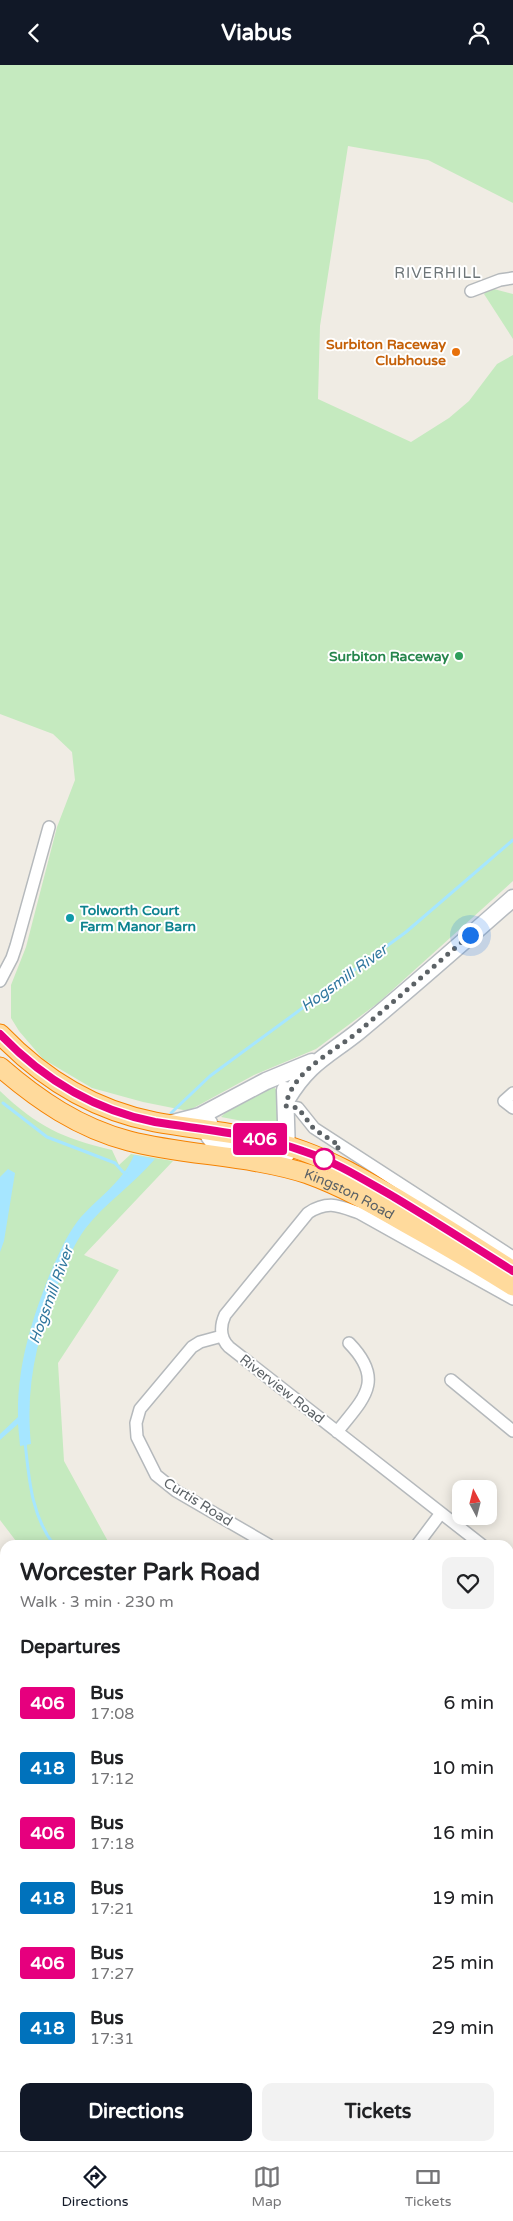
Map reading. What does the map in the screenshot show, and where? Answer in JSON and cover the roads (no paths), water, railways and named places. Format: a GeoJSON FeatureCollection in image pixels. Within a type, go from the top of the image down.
{"type":"FeatureCollection","features":[{"type":"Feature","properties":{"kind":"highway","name":"Kingston Road"},"geometry":{"type":"LineString","coordinates":[[0,1034],[39,1071],[61,1086],[102,1106],[140,1118],[207,1129],[288,1146],[327,1160],[349,1171],[513,1271]]}},
{"type":"Feature","properties":{"kind":"highway","name":"Kingston Road"},"geometry":{"type":"LineString","coordinates":[[0,1067],[28,1091],[63,1114],[97,1130],[129,1141],[264,1163],[310,1175],[360,1197],[480,1265],[513,1286]]}},
{"type":"Feature","properties":{"kind":"main road"},"geometry":{"type":"LineString","coordinates":[[286,1102],[303,1074],[321,1058],[357,1033],[513,899]]}},
{"type":"Feature","properties":{"kind":"main road"},"geometry":{"type":"LineString","coordinates":[[169,1123],[192,1120],[270,1079],[321,1058]]}},
{"type":"Feature","properties":{"kind":"main road"},"geometry":{"type":"LineString","coordinates":[[218,1108],[207,1129],[209,1137],[216,1143],[264,1163],[285,1156],[288,1146],[286,1102],[282,1084],[270,1079]]}},
{"type":"Feature","properties":{"kind":"street"},"geometry":{"type":"LineString","coordinates":[[472,291],[500,279],[513,278]]}},
{"type":"Feature","properties":{"kind":"street"},"geometry":{"type":"LineString","coordinates":[[0,981],[14,952],[49,827]]}},
{"type":"Feature","properties":{"kind":"street"},"geometry":{"type":"LineString","coordinates":[[492,1099],[508,1105],[513,1093]]}},
{"type":"Feature","properties":{"kind":"street"},"geometry":{"type":"LineString","coordinates":[[286,1102],[298,1108],[314,1129],[513,1257]]}},
{"type":"Feature","properties":{"kind":"street"},"geometry":{"type":"LineString","coordinates":[[222,1336],[221,1323],[225,1315],[308,1213],[318,1206],[343,1207],[359,1213],[513,1299]]}},
{"type":"Feature","properties":{"kind":"street","name":"Riverview Road"},"geometry":{"type":"LineString","coordinates":[[222,1336],[229,1347],[476,1540]]}},
{"type":"Feature","properties":{"kind":"street","name":"Curtis Road"},"geometry":{"type":"LineString","coordinates":[[222,1336],[200,1342],[192,1347],[140,1409],[136,1423],[137,1437],[156,1475],[176,1491],[260,1540]]}},
{"type":"Feature","properties":{"kind":"street"},"geometry":{"type":"LineString","coordinates":[[337,1432],[365,1396],[368,1387],[367,1369],[363,1359],[349,1343]]}},
{"type":"Feature","properties":{"kind":"street"},"geometry":{"type":"LineString","coordinates":[[451,1380],[513,1431]]}},
{"type":"Feature","properties":{"kind":"street"},"geometry":{"type":"LineString","coordinates":[[421,1540],[441,1513]]}},
{"type":"Feature","properties":{"kind":"water"},"geometry":{"type":"Polygon","coordinates":[[[134,1155],[155,1159],[85,1229],[63,1270],[44,1323],[31,1382],[31,1444],[20,1446],[18,1424],[0,1440],[0,1434],[18,1417],[20,1380],[26,1345],[42,1293],[58,1255],[77,1222],[116,1183],[134,1155]]]}},
{"type":"Feature","properties":{"kind":"water"},"geometry":{"type":"Polygon","coordinates":[[[8,1169],[15,1173],[4,1241],[0,1252],[0,1177],[8,1169]]]}},
{"type":"Feature","properties":{"kind":"waterway","name":"Hogsmill River"},"geometry":{"type":"LineString","coordinates":[[171,1113],[210,1076],[406,932],[513,840]]}},
{"type":"Feature","properties":{"kind":"waterway"},"geometry":{"type":"LineString","coordinates":[[3,1103],[47,1137],[115,1163],[128,1175]]}},
{"type":"Feature","properties":{"kind":"waterway","name":"Hogsmill River"},"geometry":{"type":"LineString","coordinates":[[25,1442],[32,1496],[40,1521],[51,1540]]}},
{"type":"Feature","properties":{"kind":"place","name":"Surbiton Raceway Clubhouse"},"geometry":{"type":"Point","coordinates":[456,352]}},
{"type":"Feature","properties":{"kind":"place","name":"Surbiton Raceway"},"geometry":{"type":"Point","coordinates":[459,656]}},
{"type":"Feature","properties":{"kind":"place","name":"Tolworth Court Farm Manor Barn"},"geometry":{"type":"Point","coordinates":[70,918]}},
{"type":"Feature","properties":{"kind":"district","name":"RIVERHILL"},"geometry":{"type":"Point","coordinates":[438,273]}}]}
